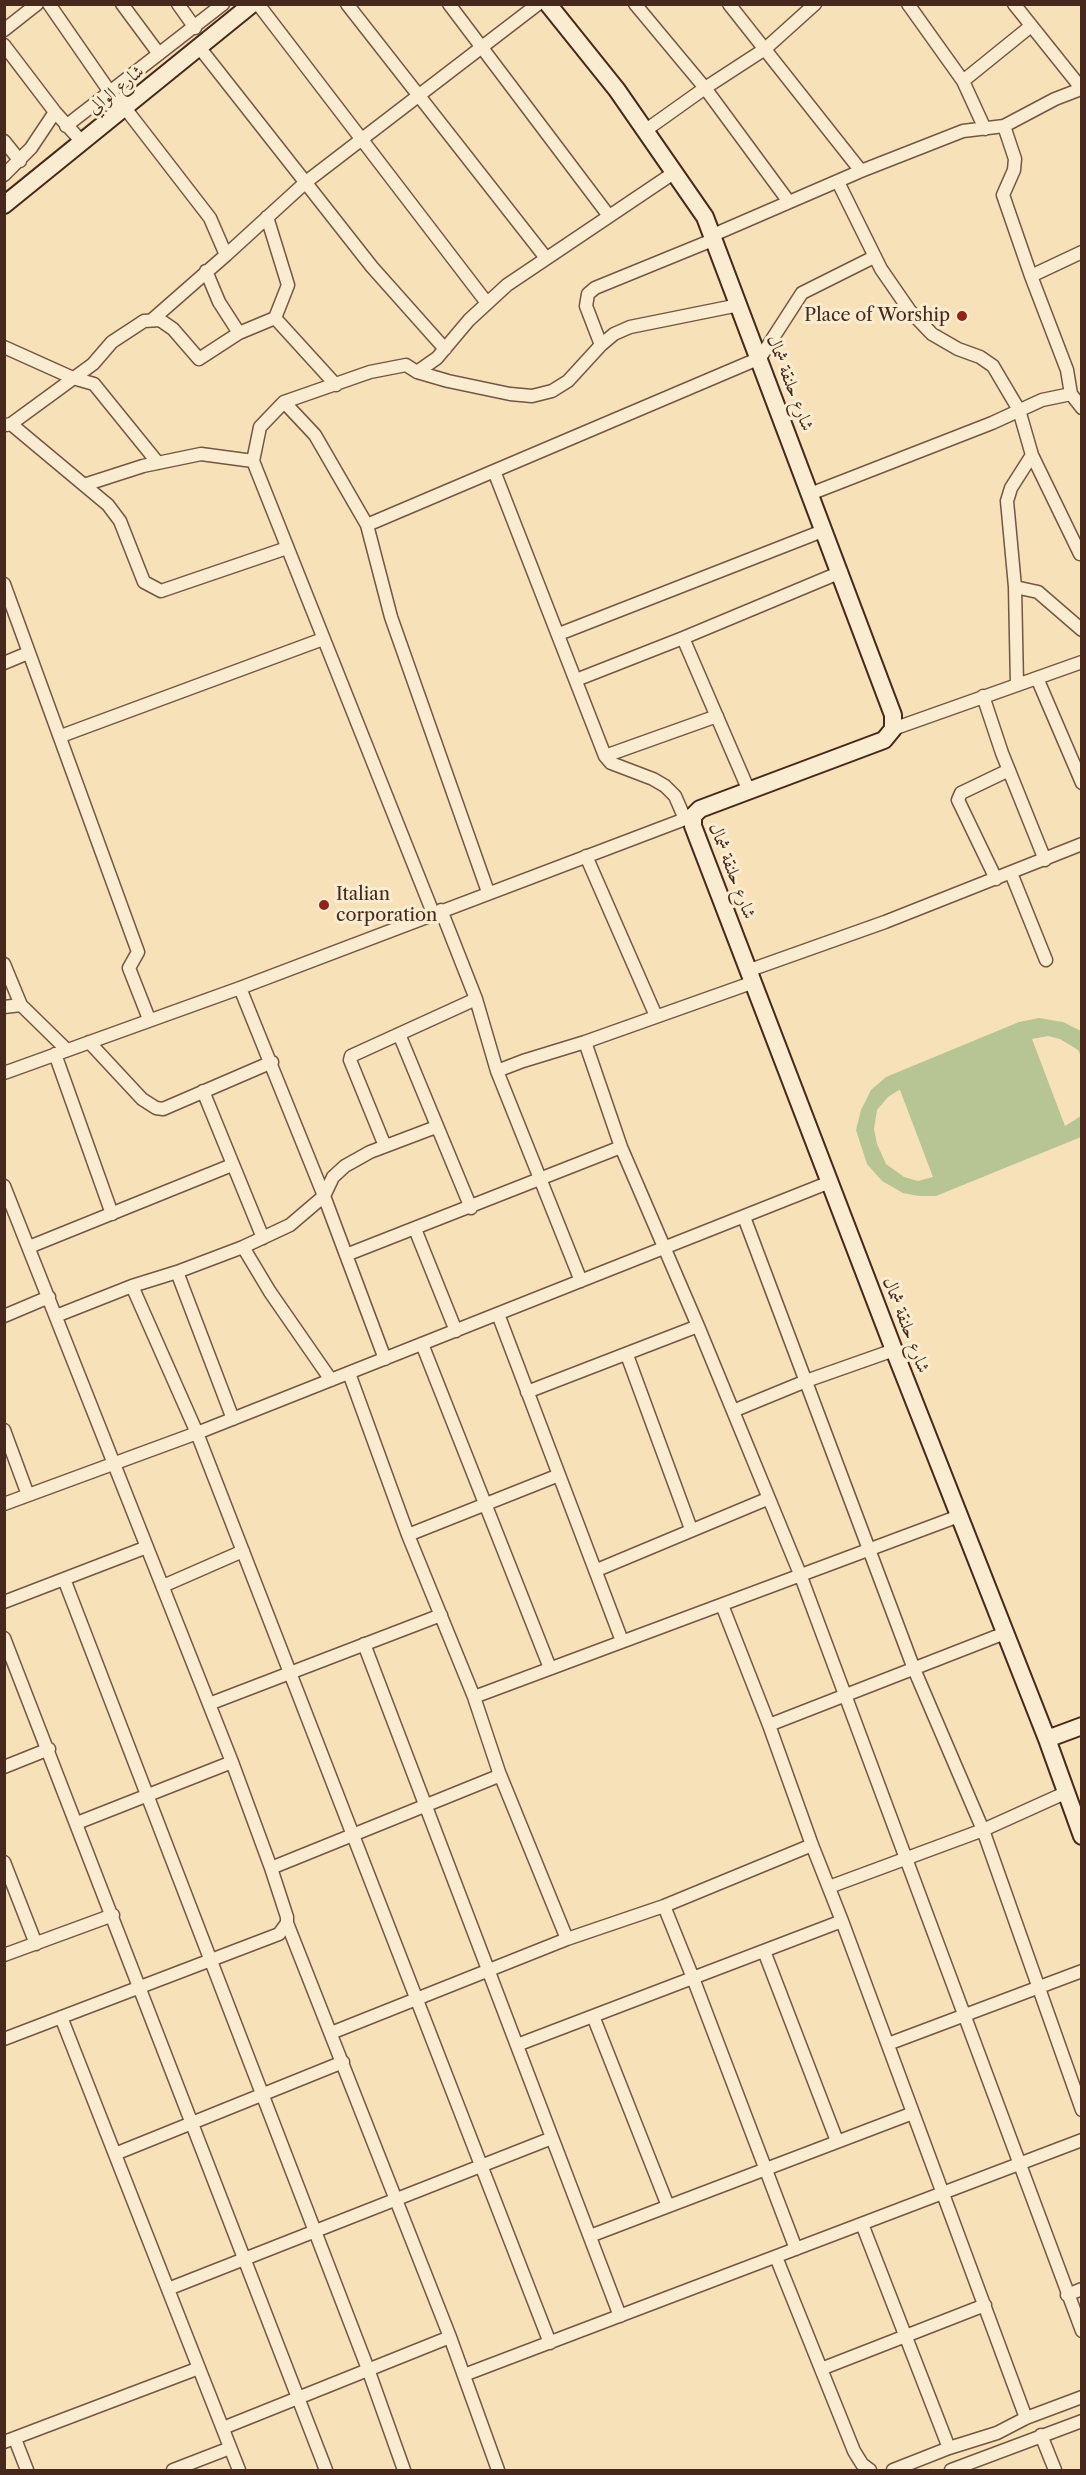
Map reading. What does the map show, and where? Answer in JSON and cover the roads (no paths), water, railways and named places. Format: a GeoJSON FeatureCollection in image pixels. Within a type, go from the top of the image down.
{"type":"FeatureCollection","features":[{"type":"Feature","properties":{"kind":"street"},"geometry":{"type":"LineString","coordinates":[[4,30],[37,4]]}},
{"type":"Feature","properties":{"kind":"street"},"geometry":{"type":"LineString","coordinates":[[49,4],[117,100],[210,218],[226,255]]}},
{"type":"Feature","properties":{"kind":"street"},"geometry":{"type":"LineString","coordinates":[[122,4],[159,54]]}},
{"type":"Feature","properties":{"kind":"street"},"geometry":{"type":"LineString","coordinates":[[178,4],[195,28]]}},
{"type":"Feature","properties":{"kind":"street"},"geometry":{"type":"LineString","coordinates":[[66,126],[117,100],[159,54],[223,4]]}},
{"type":"Feature","properties":{"kind":"street","name":"شارع الوالي"},"geometry":{"type":"LineString","coordinates":[[4,206],[81,142],[117,100],[199,47],[252,4]]}},
{"type":"Feature","properties":{"kind":"street"},"geometry":{"type":"LineString","coordinates":[[258,4],[486,303]]}},
{"type":"Feature","properties":{"kind":"street"},"geometry":{"type":"LineString","coordinates":[[347,4],[546,258]]}},
{"type":"Feature","properties":{"kind":"street"},"geometry":{"type":"LineString","coordinates":[[449,4],[609,216]]}},
{"type":"Feature","properties":{"kind":"street"},"geometry":{"type":"LineString","coordinates":[[635,4],[705,88],[789,202]]}},
{"type":"Feature","properties":{"kind":"street"},"geometry":{"type":"LineString","coordinates":[[729,4],[861,171]]}},
{"type":"Feature","properties":{"kind":"street"},"geometry":{"type":"LineString","coordinates":[[908,4],[963,81],[985,129]]}},
{"type":"Feature","properties":{"kind":"street"},"geometry":{"type":"LineString","coordinates":[[601,345],[586,306],[588,294],[595,288],[861,171],[963,131],[1004,126],[1055,99],[1081,89],[1014,4]]}},
{"type":"Feature","properties":{"kind":"street"},"geometry":{"type":"LineString","coordinates":[[646,130],[765,49],[814,5]]}},
{"type":"Feature","properties":{"kind":"street"},"geometry":{"type":"LineString","coordinates":[[287,548],[161,591],[144,582],[120,521],[108,505],[8,424],[93,364],[112,342],[138,324],[153,319],[306,182],[482,47],[550,6]]}},
{"type":"Feature","properties":{"kind":"street","name":"شارع حلنقة شمال"},"geometry":{"type":"LineString","coordinates":[[550,6],[646,130],[705,217],[841,572],[893,715],[893,729],[879,743],[706,806],[689,817],[894,1350],[1047,1739],[1082,1836]]}},
{"type":"Feature","properties":{"kind":"street"},"geometry":{"type":"LineString","coordinates":[[963,81],[1031,26]]}},
{"type":"Feature","properties":{"kind":"street"},"geometry":{"type":"LineString","coordinates":[[4,45],[66,126],[81,142]]}},
{"type":"Feature","properties":{"kind":"street"},"geometry":{"type":"LineString","coordinates":[[199,47],[372,267],[445,349]]}},
{"type":"Feature","properties":{"kind":"street"},"geometry":{"type":"LineString","coordinates":[[4,175],[20,161],[55,112]]}},
{"type":"Feature","properties":{"kind":"street"},"geometry":{"type":"LineString","coordinates":[[1004,126],[1015,159],[1014,170],[1003,195],[1067,370],[1071,394],[1082,408]]}},
{"type":"Feature","properties":{"kind":"street"},"geometry":{"type":"LineString","coordinates":[[4,141],[20,161]]}},
{"type":"Feature","properties":{"kind":"street"},"geometry":{"type":"LineString","coordinates":[[417,372],[437,358],[486,303],[546,258],[675,172]]}},
{"type":"Feature","properties":{"kind":"street"},"geometry":{"type":"LineString","coordinates":[[838,183],[874,257],[910,311],[932,334],[957,349],[980,357],[993,366],[1019,410],[1032,455],[1080,554]]}},
{"type":"Feature","properties":{"kind":"street"},"geometry":{"type":"LineString","coordinates":[[153,319],[173,329],[199,358],[239,333],[275,318],[288,285],[267,218]]}},
{"type":"Feature","properties":{"kind":"street"},"geometry":{"type":"LineString","coordinates":[[1031,276],[1082,252]]}},
{"type":"Feature","properties":{"kind":"street"},"geometry":{"type":"LineString","coordinates":[[367,525],[760,358],[802,293],[874,257]]}},
{"type":"Feature","properties":{"kind":"street"},"geometry":{"type":"LineString","coordinates":[[206,272],[219,302],[239,333]]}},
{"type":"Feature","properties":{"kind":"street"},"geometry":{"type":"LineString","coordinates":[[581,1281],[539,1181],[497,1071],[476,999],[437,912],[323,639],[253,461],[260,427],[284,402],[370,372],[406,365],[417,372],[448,381],[532,396],[552,391],[568,381],[601,345],[615,334],[630,327],[739,305]]}},
{"type":"Feature","properties":{"kind":"street"},"geometry":{"type":"LineString","coordinates":[[275,318],[336,385]]}},
{"type":"Feature","properties":{"kind":"street"},"geometry":{"type":"LineString","coordinates":[[4,347],[73,378],[94,384],[158,463]]}},
{"type":"Feature","properties":{"kind":"street"},"geometry":{"type":"LineString","coordinates":[[810,494],[1042,400],[1071,394]]}},
{"type":"Feature","properties":{"kind":"street"},"geometry":{"type":"LineString","coordinates":[[284,402],[315,435],[367,525],[391,617],[488,892]]}},
{"type":"Feature","properties":{"kind":"street"},"geometry":{"type":"LineString","coordinates":[[84,485],[158,463],[201,454],[253,461]]}},
{"type":"Feature","properties":{"kind":"street"},"geometry":{"type":"LineString","coordinates":[[1017,685],[1015,587],[1007,501],[1011,488],[1032,455]]}},
{"type":"Feature","properties":{"kind":"street"},"geometry":{"type":"LineString","coordinates":[[4,1073],[240,988],[689,817],[665,786],[611,763],[605,756],[494,471]]}},
{"type":"Feature","properties":{"kind":"street"},"geometry":{"type":"LineString","coordinates":[[559,634],[825,530]]}},
{"type":"Feature","properties":{"kind":"street"},"geometry":{"type":"LineString","coordinates":[[576,680],[841,572]]}},
{"type":"Feature","properties":{"kind":"street"},"geometry":{"type":"LineString","coordinates":[[1015,587],[1038,592],[1082,630]]}},
{"type":"Feature","properties":{"kind":"street"},"geometry":{"type":"LineString","coordinates":[[5,589],[61,736],[84,806],[138,952],[129,968],[149,1019]]}},
{"type":"Feature","properties":{"kind":"street"},"geometry":{"type":"LineString","coordinates":[[683,638],[749,791]]}},
{"type":"Feature","properties":{"kind":"street"},"geometry":{"type":"LineString","coordinates":[[61,736],[323,639]]}},
{"type":"Feature","properties":{"kind":"street"},"geometry":{"type":"LineString","coordinates":[[4,663],[28,653]]}},
{"type":"Feature","properties":{"kind":"street"},"geometry":{"type":"LineString","coordinates":[[893,729],[1082,662]]}},
{"type":"Feature","properties":{"kind":"street"},"geometry":{"type":"LineString","coordinates":[[1037,678],[1082,783]]}},
{"type":"Feature","properties":{"kind":"street"},"geometry":{"type":"LineString","coordinates":[[983,696],[1009,770],[1045,860]]}},
{"type":"Feature","properties":{"kind":"street"},"geometry":{"type":"LineString","coordinates":[[605,756],[717,716]]}},
{"type":"Feature","properties":{"kind":"street"},"geometry":{"type":"LineString","coordinates":[[996,879],[958,800],[962,793],[1009,770]]}},
{"type":"Feature","properties":{"kind":"street"},"geometry":{"type":"LineString","coordinates":[[497,1071],[522,1060],[585,1042],[656,1016],[1082,844]]}},
{"type":"Feature","properties":{"kind":"street"},"geometry":{"type":"LineString","coordinates":[[586,856],[656,1016]]}},
{"type":"Feature","properties":{"kind":"street"},"geometry":{"type":"LineString","coordinates":[[1011,873],[1046,960]]}},
{"type":"Feature","properties":{"kind":"street"},"geometry":{"type":"LineString","coordinates":[[4,964],[21,1005],[67,1050]]}},
{"type":"Feature","properties":{"kind":"street"},"geometry":{"type":"LineString","coordinates":[[240,988],[272,1062],[385,1359]]}},
{"type":"Feature","properties":{"kind":"street"},"geometry":{"type":"LineString","coordinates":[[385,1146],[350,1060],[354,1053],[476,999]]}},
{"type":"Feature","properties":{"kind":"street"},"geometry":{"type":"LineString","coordinates":[[4,1007],[21,1005]]}},
{"type":"Feature","properties":{"kind":"street"},"geometry":{"type":"LineString","coordinates":[[399,1034],[471,1208]]}},
{"type":"Feature","properties":{"kind":"street"},"geometry":{"type":"LineString","coordinates":[[89,1042],[142,1099],[156,1108],[163,1108],[272,1062]]}},
{"type":"Feature","properties":{"kind":"street"},"geometry":{"type":"LineString","coordinates":[[585,1042],[621,1147],[698,1326],[800,1574],[1082,2331]]}},
{"type":"Feature","properties":{"kind":"street"},"geometry":{"type":"LineString","coordinates":[[55,1054],[112,1214]]}},
{"type":"Feature","properties":{"kind":"street"},"geometry":{"type":"LineString","coordinates":[[202,1091],[263,1238]]}},
{"type":"Feature","properties":{"kind":"street"},"geometry":{"type":"LineString","coordinates":[[56,1316],[132,1286],[243,1247],[290,1225],[324,1196],[333,1177],[345,1166],[385,1146],[436,1127]]}},
{"type":"Feature","properties":{"kind":"street"},"geometry":{"type":"LineString","coordinates":[[346,1256],[621,1147]]}},
{"type":"Feature","properties":{"kind":"street"},"geometry":{"type":"LineString","coordinates":[[29,1247],[232,1165]]}},
{"type":"Feature","properties":{"kind":"street"},"geometry":{"type":"LineString","coordinates":[[4,1504],[233,1419],[830,1182]]}},
{"type":"Feature","properties":{"kind":"street"},"geometry":{"type":"LineString","coordinates":[[4,1186],[232,1762],[272,1868],[287,1923],[450,2337],[498,2470]]}},
{"type":"Feature","properties":{"kind":"street"},"geometry":{"type":"LineString","coordinates":[[744,1216],[914,1669],[983,1830],[1082,2110]]}},
{"type":"Feature","properties":{"kind":"street"},"geometry":{"type":"LineString","coordinates":[[415,1229],[456,1331]]}},
{"type":"Feature","properties":{"kind":"street"},"geometry":{"type":"LineString","coordinates":[[243,1247],[270,1292],[331,1380]]}},
{"type":"Feature","properties":{"kind":"street"},"geometry":{"type":"LineString","coordinates":[[177,1272],[233,1419]]}},
{"type":"Feature","properties":{"kind":"street"},"geometry":{"type":"LineString","coordinates":[[132,1286],[197,1433],[550,2343]]}},
{"type":"Feature","properties":{"kind":"street"},"geometry":{"type":"LineString","coordinates":[[4,1316],[49,1298]]}},
{"type":"Feature","properties":{"kind":"street"},"geometry":{"type":"LineString","coordinates":[[498,1314],[622,1641]]}},
{"type":"Feature","properties":{"kind":"street"},"geometry":{"type":"LineString","coordinates":[[527,1392],[698,1326]]}},
{"type":"Feature","properties":{"kind":"street"},"geometry":{"type":"LineString","coordinates":[[422,1344],[550,1668]]}},
{"type":"Feature","properties":{"kind":"street"},"geometry":{"type":"LineString","coordinates":[[733,1411],[806,1381],[894,1350]]}},
{"type":"Feature","properties":{"kind":"street"},"geometry":{"type":"LineString","coordinates":[[627,1355],[691,1529]]}},
{"type":"Feature","properties":{"kind":"street"},"geometry":{"type":"LineString","coordinates":[[348,1373],[408,1535],[474,1697],[499,1772],[567,1939]]}},
{"type":"Feature","properties":{"kind":"street"},"geometry":{"type":"LineString","coordinates":[[4,1430],[28,1495]]}},
{"type":"Feature","properties":{"kind":"street"},"geometry":{"type":"LineString","coordinates":[[408,1535],[559,1475]]}},
{"type":"Feature","properties":{"kind":"street"},"geometry":{"type":"LineString","coordinates":[[597,1570],[691,1529],[768,1499]]}},
{"type":"Feature","properties":{"kind":"street"},"geometry":{"type":"LineString","coordinates":[[474,1697],[959,1516]]}},
{"type":"Feature","properties":{"kind":"street"},"geometry":{"type":"LineString","coordinates":[[4,1602],[147,1547]]}},
{"type":"Feature","properties":{"kind":"street"},"geometry":{"type":"LineString","coordinates":[[163,1586],[243,1551]]}},
{"type":"Feature","properties":{"kind":"street"},"geometry":{"type":"LineString","coordinates":[[64,1580],[368,2369],[404,2470]]}},
{"type":"Feature","properties":{"kind":"street"},"geometry":{"type":"LineString","coordinates":[[722,1605],[769,1725],[1026,2418]]}},
{"type":"Feature","properties":{"kind":"street"},"geometry":{"type":"LineString","coordinates":[[209,1704],[441,1615]]}},
{"type":"Feature","properties":{"kind":"street"},"geometry":{"type":"LineString","coordinates":[[769,1725],[1005,1633]]}},
{"type":"Feature","properties":{"kind":"street"},"geometry":{"type":"LineString","coordinates":[[4,1638],[49,1749],[326,2470]]}},
{"type":"Feature","properties":{"kind":"street"},"geometry":{"type":"LineString","coordinates":[[364,1644],[620,2316]]}},
{"type":"Feature","properties":{"kind":"street"},"geometry":{"type":"LineString","coordinates":[[1047,1739],[1082,1726]]}},
{"type":"Feature","properties":{"kind":"street"},"geometry":{"type":"LineString","coordinates":[[4,1767],[49,1749]]}},
{"type":"Feature","properties":{"kind":"street"},"geometry":{"type":"LineString","coordinates":[[77,1823],[232,1762]]}},
{"type":"Feature","properties":{"kind":"street"},"geometry":{"type":"LineString","coordinates":[[272,1868],[425,1804],[490,1781],[499,1772]]}},
{"type":"Feature","properties":{"kind":"street"},"geometry":{"type":"LineString","coordinates":[[829,1887],[983,1830],[1065,1793]]}},
{"type":"Feature","properties":{"kind":"street"},"geometry":{"type":"LineString","coordinates":[[332,2033],[567,1939],[664,1906],[812,1845]]}},
{"type":"Feature","properties":{"kind":"street"},"geometry":{"type":"LineString","coordinates":[[4,1862],[36,1944]]}},
{"type":"Feature","properties":{"kind":"street"},"geometry":{"type":"LineString","coordinates":[[664,1906],[796,2249]]}},
{"type":"Feature","properties":{"kind":"street"},"geometry":{"type":"LineString","coordinates":[[4,1955],[113,1915]]}},
{"type":"Feature","properties":{"kind":"street"},"geometry":{"type":"LineString","coordinates":[[517,2045],[842,1921]]}},
{"type":"Feature","properties":{"kind":"street"},"geometry":{"type":"LineString","coordinates":[[4,2039],[279,1934],[287,1923]]}},
{"type":"Feature","properties":{"kind":"street"},"geometry":{"type":"LineString","coordinates":[[764,1951],[837,2141]]}},
{"type":"Feature","properties":{"kind":"street"},"geometry":{"type":"LineString","coordinates":[[888,2044],[1082,1971]]}},
{"type":"Feature","properties":{"kind":"street"},"geometry":{"type":"LineString","coordinates":[[593,2016],[668,2206]]}},
{"type":"Feature","properties":{"kind":"street"},"geometry":{"type":"LineString","coordinates":[[61,2017],[239,2470]]}},
{"type":"Feature","properties":{"kind":"street"},"geometry":{"type":"LineString","coordinates":[[115,2154],[343,2062]]}},
{"type":"Feature","properties":{"kind":"street"},"geometry":{"type":"LineString","coordinates":[[590,2236],[913,2113]]}},
{"type":"Feature","properties":{"kind":"street"},"geometry":{"type":"LineString","coordinates":[[168,2289],[552,2138]]}},
{"type":"Feature","properties":{"kind":"street"},"geometry":{"type":"LineString","coordinates":[[464,2375],[1082,2140]]}},
{"type":"Feature","properties":{"kind":"street"},"geometry":{"type":"LineString","coordinates":[[862,2224],[949,2448]]}},
{"type":"Feature","properties":{"kind":"street"},"geometry":{"type":"LineString","coordinates":[[776,2257],[854,2451],[862,2464],[870,2470]]}},
{"type":"Feature","properties":{"kind":"street"},"geometry":{"type":"LineString","coordinates":[[1067,2295],[1082,2289]]}},
{"type":"Feature","properties":{"kind":"street"},"geometry":{"type":"LineString","coordinates":[[821,2369],[985,2305]]}},
{"type":"Feature","properties":{"kind":"street"},"geometry":{"type":"LineString","coordinates":[[223,2428],[450,2337]]}},
{"type":"Feature","properties":{"kind":"street"},"geometry":{"type":"LineString","coordinates":[[27,2470],[10,2440],[199,2368]]}},
{"type":"Feature","properties":{"kind":"street"},"geometry":{"type":"LineString","coordinates":[[893,2470],[949,2448],[984,2438],[1026,2418],[1082,2397]]}},
{"type":"Feature","properties":{"kind":"street"},"geometry":{"type":"LineString","coordinates":[[959,2469],[1041,2435],[1082,2421]]}},
{"type":"Feature","properties":{"kind":"street"},"geometry":{"type":"LineString","coordinates":[[1041,2435],[1055,2470]]}},
{"type":"Feature","properties":{"kind":"street"},"geometry":{"type":"LineString","coordinates":[[173,2470],[230,2448]]}},
{"type":"Feature","properties":{"kind":"place","name":"Place of Worship"},"geometry":{"type":"Point","coordinates":[962,316]}},
{"type":"Feature","properties":{"kind":"place","name":"Italian corporation"},"geometry":{"type":"Point","coordinates":[324,905]}}]}
